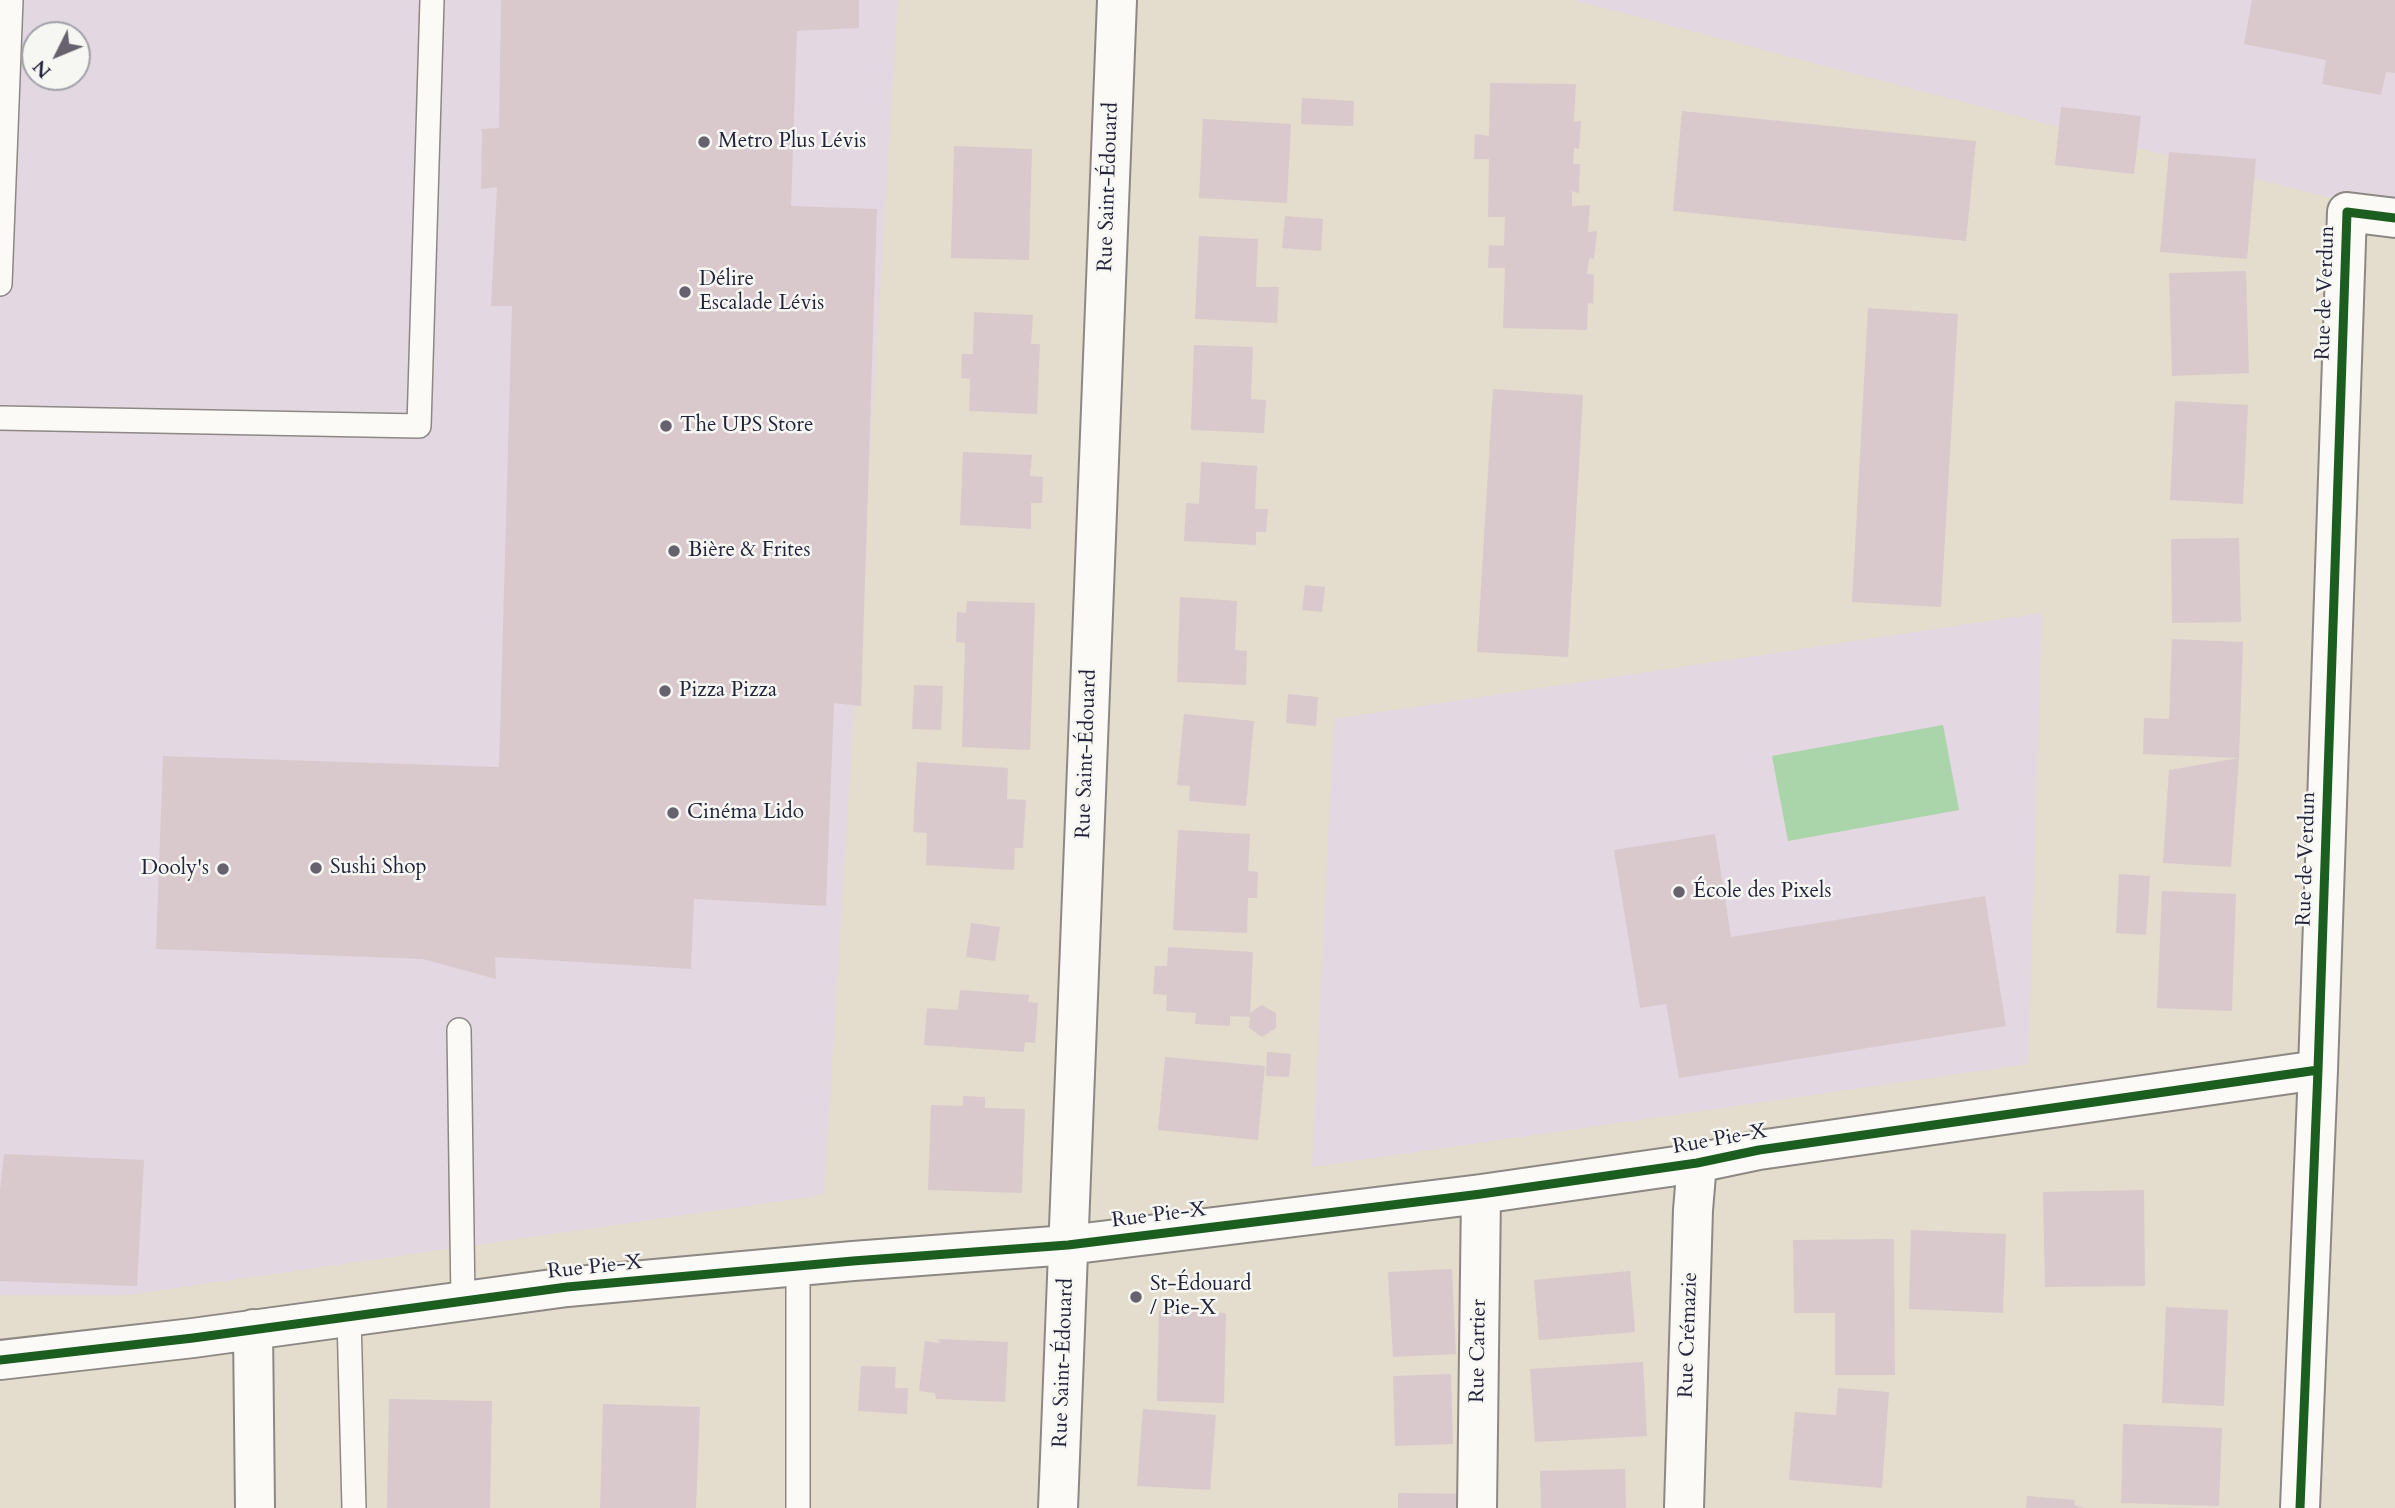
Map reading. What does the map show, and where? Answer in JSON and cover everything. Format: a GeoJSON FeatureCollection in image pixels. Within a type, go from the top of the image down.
{"type":"FeatureCollection","features":[{"type":"Feature","properties":{"kind":"street","name":"Rue Saint-Édouard"},"geometry":{"type":"LineString","coordinates":[[1058,1508],[1117,0]]}},
{"type":"Feature","properties":{"kind":"street","name":"Rue de Verdun"},"geometry":{"type":"LineString","coordinates":[[2300,1508],[2318,1070],[2347,212],[2395,218]]}},
{"type":"Feature","properties":{"kind":"street","name":"Rue Pie-X"},"geometry":{"type":"LineString","coordinates":[[0,1360],[567,1287],[1068,1245],[1481,1194],[1697,1163],[1759,1150],[2318,1070]]}},
{"type":"Feature","properties":{"kind":"street","name":"Rue Crémazie"},"geometry":{"type":"LineString","coordinates":[[1684,1508],[1693,1210],[1697,1163]]}},
{"type":"Feature","properties":{"kind":"street","name":"Rue Cartier"},"geometry":{"type":"LineString","coordinates":[[1477,1508],[1481,1194]]}},
{"type":"Feature","properties":{"kind":"street"},"geometry":{"type":"LineString","coordinates":[[253,1329],[255,1508]]}},
{"type":"Feature","properties":{"kind":"lane"},"geometry":{"type":"LineString","coordinates":[[0,284],[11,0]]}},
{"type":"Feature","properties":{"kind":"lane"},"geometry":{"type":"LineString","coordinates":[[0,418],[419,426],[432,0]]}},
{"type":"Feature","properties":{"kind":"lane"},"geometry":{"type":"LineString","coordinates":[[459,1030],[463,1301]]}},
{"type":"Feature","properties":{"kind":"lane"},"geometry":{"type":"LineString","coordinates":[[798,1266],[798,1508]]}},
{"type":"Feature","properties":{"kind":"lane"},"geometry":{"type":"LineString","coordinates":[[349,1317],[354,1508]]}},
{"type":"Feature","properties":{"kind":"shaded area"},"geometry":{"type":"Polygon","coordinates":[[[0,0],[898,0],[824,1195],[127,1295],[0,1295],[0,0]]]}},
{"type":"Feature","properties":{"kind":"shaded area"},"geometry":{"type":"Polygon","coordinates":[[[1573,0],[2395,0],[2395,215],[1573,0]]]}},
{"type":"Feature","properties":{"kind":"shaded area","name":"École des Pixels"},"geometry":{"type":"Polygon","coordinates":[[[2042,613],[2028,1064],[1312,1167],[1334,719],[2042,613]]]}},
{"type":"Feature","properties":{"kind":"green space"},"geometry":{"type":"Polygon","coordinates":[[[1943,725],[1959,810],[1788,841],[1772,756],[1943,725]]]}},
{"type":"Feature","properties":{"kind":"building"},"geometry":{"type":"Polygon","coordinates":[[[501,0],[859,0],[859,28],[797,31],[791,206],[877,209],[861,706],[834,703],[826,906],[694,899],[691,969],[495,957],[496,979],[423,959],[156,949],[163,756],[499,767],[512,306],[491,306],[497,187],[481,189],[482,129],[499,128],[501,0]]]}},
{"type":"Feature","properties":{"kind":"building"},"geometry":{"type":"Polygon","coordinates":[[[2252,0],[2395,0],[2395,73],[2386,72],[2381,95],[2322,84],[2326,60],[2244,44],[2252,0]]]}},
{"type":"Feature","properties":{"kind":"building"},"geometry":{"type":"Polygon","coordinates":[[[1490,83],[1576,84],[1574,122],[1581,121],[1579,149],[1574,148],[1573,164],[1580,164],[1579,193],[1572,191],[1572,206],[1590,205],[1588,232],[1597,231],[1594,259],[1589,258],[1587,274],[1594,275],[1593,304],[1588,303],[1587,330],[1503,328],[1505,268],[1488,268],[1489,245],[1504,246],[1505,217],[1488,217],[1489,159],[1474,159],[1475,134],[1489,136],[1490,83]]]}},
{"type":"Feature","properties":{"kind":"building"},"geometry":{"type":"Polygon","coordinates":[[[1302,98],[1354,101],[1353,126],[1301,124],[1302,98]]]}},
{"type":"Feature","properties":{"kind":"building"},"geometry":{"type":"Polygon","coordinates":[[[2061,107],[2141,116],[2134,174],[2055,165],[2061,107]]]}},
{"type":"Feature","properties":{"kind":"building"},"geometry":{"type":"Polygon","coordinates":[[[1682,111],[1976,141],[1966,241],[1673,211],[1682,111]]]}},
{"type":"Feature","properties":{"kind":"building"},"geometry":{"type":"Polygon","coordinates":[[[1203,119],[1291,124],[1287,203],[1199,198],[1203,119]]]}},
{"type":"Feature","properties":{"kind":"building"},"geometry":{"type":"Polygon","coordinates":[[[954,146],[1032,149],[1029,260],[951,258],[954,146]]]}},
{"type":"Feature","properties":{"kind":"building"},"geometry":{"type":"Polygon","coordinates":[[[2169,152],[2256,159],[2247,259],[2160,252],[2169,152]]]}},
{"type":"Feature","properties":{"kind":"building"},"geometry":{"type":"Polygon","coordinates":[[[1285,216],[1323,219],[1321,251],[1282,248],[1285,216]]]}},
{"type":"Feature","properties":{"kind":"building"},"geometry":{"type":"Polygon","coordinates":[[[1199,236],[1258,239],[1256,287],[1279,287],[1277,323],[1195,319],[1199,236]]]}},
{"type":"Feature","properties":{"kind":"building"},"geometry":{"type":"Polygon","coordinates":[[[2246,271],[2249,373],[2172,376],[2169,273],[2246,271]]]}},
{"type":"Feature","properties":{"kind":"building"},"geometry":{"type":"Polygon","coordinates":[[[1868,308],[1958,314],[1941,607],[1852,602],[1868,308]]]}},
{"type":"Feature","properties":{"kind":"building"},"geometry":{"type":"Polygon","coordinates":[[[974,312],[1033,315],[1031,344],[1040,344],[1037,414],[969,411],[970,379],[961,378],[962,354],[973,354],[974,312]]]}},
{"type":"Feature","properties":{"kind":"building"},"geometry":{"type":"Polygon","coordinates":[[[1194,345],[1253,347],[1251,399],[1266,400],[1264,433],[1191,430],[1194,345]]]}},
{"type":"Feature","properties":{"kind":"building"},"geometry":{"type":"Polygon","coordinates":[[[1493,389],[1583,395],[1568,657],[1477,652],[1493,389]]]}},
{"type":"Feature","properties":{"kind":"building"},"geometry":{"type":"Polygon","coordinates":[[[2175,401],[2248,405],[2243,504],[2170,500],[2175,401]]]}},
{"type":"Feature","properties":{"kind":"building"},"geometry":{"type":"Polygon","coordinates":[[[963,452],[1032,455],[1030,476],[1043,477],[1042,503],[1031,503],[1031,529],[960,525],[963,452]]]}},
{"type":"Feature","properties":{"kind":"building"},"geometry":{"type":"Polygon","coordinates":[[[1201,462],[1257,466],[1255,509],[1268,509],[1266,532],[1256,532],[1256,545],[1184,541],[1186,503],[1199,504],[1201,462]]]}},
{"type":"Feature","properties":{"kind":"building"},"geometry":{"type":"Polygon","coordinates":[[[2239,538],[2241,622],[2172,623],[2171,539],[2239,538]]]}},
{"type":"Feature","properties":{"kind":"building"},"geometry":{"type":"Polygon","coordinates":[[[1305,585],[1325,587],[1322,612],[1302,610],[1305,585]]]}},
{"type":"Feature","properties":{"kind":"building"},"geometry":{"type":"Polygon","coordinates":[[[1180,597],[1237,601],[1235,650],[1247,651],[1246,685],[1177,682],[1180,597]]]}},
{"type":"Feature","properties":{"kind":"building"},"geometry":{"type":"Polygon","coordinates":[[[967,601],[1035,603],[1030,750],[962,747],[965,643],[956,642],[957,612],[966,613],[967,601]]]}},
{"type":"Feature","properties":{"kind":"building"},"geometry":{"type":"Polygon","coordinates":[[[2172,639],[2243,642],[2239,758],[2143,754],[2144,718],[2169,719],[2172,639]]]}},
{"type":"Feature","properties":{"kind":"building"},"geometry":{"type":"Polygon","coordinates":[[[914,685],[943,686],[941,730],[912,729],[914,685]]]}},
{"type":"Feature","properties":{"kind":"building"},"geometry":{"type":"Polygon","coordinates":[[[1288,694],[1318,697],[1316,726],[1286,723],[1288,694]]]}},
{"type":"Feature","properties":{"kind":"building"},"geometry":{"type":"Polygon","coordinates":[[[1184,714],[1254,721],[1246,806],[1189,801],[1190,786],[1177,785],[1184,714]]]}},
{"type":"Feature","properties":{"kind":"building"},"geometry":{"type":"Polygon","coordinates":[[[2239,758],[2231,867],[2163,863],[2169,770],[2239,758]]]}},
{"type":"Feature","properties":{"kind":"building"},"geometry":{"type":"Polygon","coordinates":[[[917,762],[1008,768],[1007,799],[1026,800],[1023,848],[1015,848],[1014,870],[926,865],[927,833],[913,832],[917,762]]]}},
{"type":"Feature","properties":{"kind":"building"},"geometry":{"type":"Polygon","coordinates":[[[1178,830],[1250,834],[1248,871],[1258,872],[1257,898],[1248,898],[1247,933],[1173,930],[1178,830]]]}},
{"type":"Feature","properties":{"kind":"building"},"geometry":{"type":"Polygon","coordinates":[[[1715,834],[1731,937],[1985,896],[2006,1026],[1679,1078],[1666,1004],[1640,1008],[1614,850],[1715,834]]]}},
{"type":"Feature","properties":{"kind":"building"},"geometry":{"type":"Polygon","coordinates":[[[2119,874],[2150,876],[2146,935],[2116,933],[2119,874]]]}},
{"type":"Feature","properties":{"kind":"building"},"geometry":{"type":"Polygon","coordinates":[[[2162,891],[2236,894],[2232,1011],[2157,1008],[2162,891]]]}},
{"type":"Feature","properties":{"kind":"building"},"geometry":{"type":"Polygon","coordinates":[[[971,923],[1000,927],[995,961],[966,957],[971,923]]]}},
{"type":"Feature","properties":{"kind":"building"},"geometry":{"type":"Polygon","coordinates":[[[1168,947],[1253,952],[1250,1013],[1262,1005],[1276,1013],[1276,1028],[1262,1037],[1249,1028],[1250,1017],[1230,1016],[1230,1026],[1195,1024],[1196,1013],[1166,1011],[1167,995],[1153,994],[1155,966],[1167,966],[1168,947]]]}},
{"type":"Feature","properties":{"kind":"building"},"geometry":{"type":"Polygon","coordinates":[[[960,990],[1029,995],[1028,1002],[1038,1003],[1035,1043],[1025,1042],[1024,1052],[924,1045],[927,1008],[958,1010],[960,990]]]}},
{"type":"Feature","properties":{"kind":"building"},"geometry":{"type":"Polygon","coordinates":[[[1267,1052],[1291,1054],[1289,1077],[1266,1076],[1267,1052]]]}},
{"type":"Feature","properties":{"kind":"building"},"geometry":{"type":"Polygon","coordinates":[[[1165,1057],[1265,1066],[1258,1140],[1158,1130],[1165,1057]]]}},
{"type":"Feature","properties":{"kind":"building"},"geometry":{"type":"Polygon","coordinates":[[[963,1096],[985,1097],[985,1108],[1025,1109],[1022,1193],[928,1190],[931,1105],[963,1106],[963,1096]]]}},
{"type":"Feature","properties":{"kind":"building"},"geometry":{"type":"Polygon","coordinates":[[[4,1154],[144,1160],[137,1286],[0,1281],[0,1191],[4,1154]]]}},
{"type":"Feature","properties":{"kind":"building"},"geometry":{"type":"Polygon","coordinates":[[[2144,1190],[2145,1286],[2045,1287],[2043,1192],[2144,1190]]]}},
{"type":"Feature","properties":{"kind":"building"},"geometry":{"type":"Polygon","coordinates":[[[1911,1230],[2006,1234],[2003,1313],[1909,1309],[1911,1230]]]}},
{"type":"Feature","properties":{"kind":"building"},"geometry":{"type":"Polygon","coordinates":[[[1894,1239],[1895,1375],[1835,1375],[1835,1313],[1794,1313],[1793,1240],[1894,1239]]]}},
{"type":"Feature","properties":{"kind":"building"},"geometry":{"type":"Polygon","coordinates":[[[1452,1269],[1456,1354],[1393,1357],[1388,1272],[1452,1269]]]}},
{"type":"Feature","properties":{"kind":"building"},"geometry":{"type":"Polygon","coordinates":[[[1630,1271],[1635,1332],[1539,1340],[1534,1280],[1630,1271]]]}},
{"type":"Feature","properties":{"kind":"building"},"geometry":{"type":"Polygon","coordinates":[[[2166,1307],[2228,1310],[2224,1406],[2162,1403],[2166,1307]]]}},
{"type":"Feature","properties":{"kind":"building"},"geometry":{"type":"Polygon","coordinates":[[[1159,1311],[1226,1313],[1224,1403],[1157,1401],[1159,1311]]]}},
{"type":"Feature","properties":{"kind":"building"},"geometry":{"type":"Polygon","coordinates":[[[938,1339],[1008,1342],[1005,1402],[936,1399],[935,1393],[919,1391],[925,1341],[940,1343],[938,1339]]]}},
{"type":"Feature","properties":{"kind":"building"},"geometry":{"type":"Polygon","coordinates":[[[1643,1362],[1647,1436],[1535,1442],[1530,1369],[1643,1362]]]}},
{"type":"Feature","properties":{"kind":"building"},"geometry":{"type":"Polygon","coordinates":[[[861,1366],[896,1367],[895,1388],[908,1388],[907,1414],[858,1411],[861,1366]]]}},
{"type":"Feature","properties":{"kind":"building"},"geometry":{"type":"Polygon","coordinates":[[[1451,1374],[1453,1444],[1395,1446],[1393,1376],[1451,1374]]]}},
{"type":"Feature","properties":{"kind":"building"},"geometry":{"type":"Polygon","coordinates":[[[1838,1388],[1889,1392],[1882,1488],[1789,1480],[1795,1412],[1836,1415],[1838,1388]]]}},
{"type":"Feature","properties":{"kind":"building"},"geometry":{"type":"Polygon","coordinates":[[[389,1399],[492,1401],[490,1508],[387,1508],[389,1399]]]}},
{"type":"Feature","properties":{"kind":"building"},"geometry":{"type":"Polygon","coordinates":[[[603,1404],[700,1407],[696,1508],[600,1508],[603,1404]]]}},
{"type":"Feature","properties":{"kind":"building"},"geometry":{"type":"Polygon","coordinates":[[[1143,1409],[1216,1415],[1210,1490],[1137,1486],[1143,1409]]]}},
{"type":"Feature","properties":{"kind":"building"},"geometry":{"type":"Polygon","coordinates":[[[2123,1424],[2222,1428],[2219,1506],[2121,1503],[2123,1424]]]}},
{"type":"Feature","properties":{"kind":"building"},"geometry":{"type":"Polygon","coordinates":[[[1625,1469],[1626,1508],[1541,1508],[1540,1471],[1625,1469]]]}},
{"type":"Feature","properties":{"kind":"building"},"geometry":{"type":"Polygon","coordinates":[[[1398,1493],[1477,1494],[1477,1508],[1398,1508],[1398,1493]]]}},
{"type":"Feature","properties":{"kind":"building"},"geometry":{"type":"Polygon","coordinates":[[[2027,1496],[2075,1500],[2074,1505],[2085,1508],[2026,1508],[2027,1496]]]}},
{"type":"Feature","properties":{"kind":"cycle path"},"geometry":{"type":"LineString","coordinates":[[2300,1508],[2318,1070],[2347,212],[2395,218]]}},
{"type":"Feature","properties":{"kind":"cycle path"},"geometry":{"type":"LineString","coordinates":[[0,1360],[193,1338],[567,1287],[1068,1245],[1481,1194],[1697,1163],[1759,1150],[2318,1070]]}},
{"type":"Feature","properties":{"kind":"place","name":"Metro Plus Lévis"},"geometry":{"type":"Point","coordinates":[704,142]}},
{"type":"Feature","properties":{"kind":"place","name":"Délire Escalade Lévis"},"geometry":{"type":"Point","coordinates":[685,292]}},
{"type":"Feature","properties":{"kind":"place","name":"The UPS Store"},"geometry":{"type":"Point","coordinates":[666,426]}},
{"type":"Feature","properties":{"kind":"place","name":"Bière & Frites"},"geometry":{"type":"Point","coordinates":[674,551]}},
{"type":"Feature","properties":{"kind":"place","name":"Pizza Pizza"},"geometry":{"type":"Point","coordinates":[665,691]}},
{"type":"Feature","properties":{"kind":"place","name":"Cinéma Lido"},"geometry":{"type":"Point","coordinates":[673,813]}},
{"type":"Feature","properties":{"kind":"place","name":"Sushi Shop"},"geometry":{"type":"Point","coordinates":[316,868]}},
{"type":"Feature","properties":{"kind":"place","name":"Dooly's"},"geometry":{"type":"Point","coordinates":[223,869]}},
{"type":"Feature","properties":{"kind":"place","name":"École des Pixels"},"geometry":{"type":"Point","coordinates":[1679,892]}},
{"type":"Feature","properties":{"kind":"place","name":"St-Édouard / Pie-X"},"geometry":{"type":"Point","coordinates":[1136,1297]}}]}
